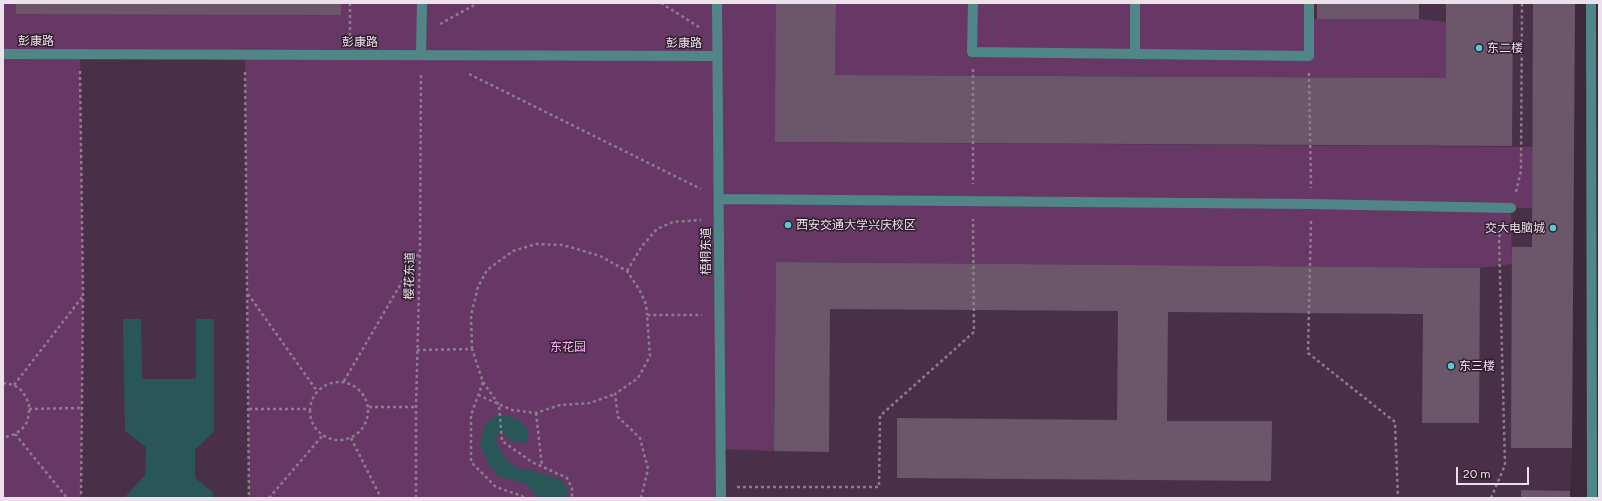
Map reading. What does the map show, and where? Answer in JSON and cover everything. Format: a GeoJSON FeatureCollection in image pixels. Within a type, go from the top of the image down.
{"type":"FeatureCollection","features":[{"type":"Feature","properties":{"kind":"street"},"geometry":{"type":"LineString","coordinates":[[421,55],[422,3]]}},
{"type":"Feature","properties":{"kind":"street","name":"梧桐东道"},"geometry":{"type":"LineString","coordinates":[[717,3],[716,56],[719,198],[721,498]]}},
{"type":"Feature","properties":{"kind":"street"},"geometry":{"type":"LineString","coordinates":[[973,3],[972,52],[1309,56],[1309,3]]}},
{"type":"Feature","properties":{"kind":"street"},"geometry":{"type":"LineString","coordinates":[[1135,3],[1135,54]]}},
{"type":"Feature","properties":{"kind":"street"},"geometry":{"type":"LineString","coordinates":[[1591,3],[1592,498]]}},
{"type":"Feature","properties":{"kind":"street","name":"彭康路"},"geometry":{"type":"LineString","coordinates":[[3,54],[716,56]]}},
{"type":"Feature","properties":{"kind":"street"},"geometry":{"type":"LineString","coordinates":[[719,198],[1311,204],[1511,208]]}},
{"type":"Feature","properties":{"kind":"path"},"geometry":{"type":"LineString","coordinates":[[350,3],[350,55]]}},
{"type":"Feature","properties":{"kind":"path"},"geometry":{"type":"LineString","coordinates":[[422,34],[478,3]]}},
{"type":"Feature","properties":{"kind":"path"},"geometry":{"type":"LineString","coordinates":[[660,3],[717,39]]}},
{"type":"Feature","properties":{"kind":"path"},"geometry":{"type":"LineString","coordinates":[[1491,498],[1505,465],[1499,237],[1511,208],[1521,171],[1522,3]]}},
{"type":"Feature","properties":{"kind":"path"},"geometry":{"type":"LineString","coordinates":[[721,487],[879,487],[880,416],[974,332],[972,52]]}},
{"type":"Feature","properties":{"kind":"path"},"geometry":{"type":"LineString","coordinates":[[80,54],[83,296],[81,498]]}},
{"type":"Feature","properties":{"kind":"path"},"geometry":{"type":"LineString","coordinates":[[245,55],[249,498]]}},
{"type":"Feature","properties":{"kind":"path","name":"樱花东道"},"geometry":{"type":"LineString","coordinates":[[416,498],[416,407],[420,251],[421,55]]}},
{"type":"Feature","properties":{"kind":"path"},"geometry":{"type":"LineString","coordinates":[[1309,56],[1311,204],[1308,354],[1395,422],[1398,498]]}},
{"type":"Feature","properties":{"kind":"path"},"geometry":{"type":"LineString","coordinates":[[468,74],[719,198]]}},
{"type":"Feature","properties":{"kind":"path"},"geometry":{"type":"LineString","coordinates":[[627,271],[642,246],[657,229],[673,222],[719,218]]}},
{"type":"Feature","properties":{"kind":"path"},"geometry":{"type":"LineString","coordinates":[[478,395],[499,405],[512,410],[536,413],[560,405],[590,403],[615,394],[638,378],[650,356],[647,315],[639,289],[627,271],[600,256],[563,245],[536,244],[513,251],[487,270],[478,287],[471,315],[472,349],[483,382],[499,405],[502,441],[532,462],[567,478],[572,488],[572,498]]}},
{"type":"Feature","properties":{"kind":"path"},"geometry":{"type":"LineString","coordinates":[[344,381],[420,251]]}},
{"type":"Feature","properties":{"kind":"path"},"geometry":{"type":"LineString","coordinates":[[247,293],[317,391]]}},
{"type":"Feature","properties":{"kind":"path"},"geometry":{"type":"LineString","coordinates":[[14,385],[83,296]]}},
{"type":"Feature","properties":{"kind":"path"},"geometry":{"type":"LineString","coordinates":[[647,315],[720,315]]}},
{"type":"Feature","properties":{"kind":"path"},"geometry":{"type":"LineString","coordinates":[[417,350],[472,349]]}},
{"type":"Feature","properties":{"kind":"path"},"geometry":{"type":"LineString","coordinates":[[335,381],[344,381],[361,390],[369,407],[368,417],[365,426],[359,433],[351,438],[342,440],[332,439],[323,435],[313,424],[310,409],[312,400],[317,391],[325,385],[335,381]]}},
{"type":"Feature","properties":{"kind":"path"},"geometry":{"type":"LineString","coordinates":[[483,382],[471,415],[471,462],[496,487],[524,498]]}},
{"type":"Feature","properties":{"kind":"path"},"geometry":{"type":"LineString","coordinates":[[3,383],[14,385],[21,390],[26,397],[29,408],[26,422],[22,429],[15,434],[3,438]]}},
{"type":"Feature","properties":{"kind":"path"},"geometry":{"type":"LineString","coordinates":[[615,394],[618,417],[640,438],[648,469],[641,498]]}},
{"type":"Feature","properties":{"kind":"path"},"geometry":{"type":"LineString","coordinates":[[369,407],[416,407]]}},
{"type":"Feature","properties":{"kind":"path"},"geometry":{"type":"LineString","coordinates":[[29,408],[81,408]]}},
{"type":"Feature","properties":{"kind":"path"},"geometry":{"type":"LineString","coordinates":[[249,409],[310,409]]}},
{"type":"Feature","properties":{"kind":"path"},"geometry":{"type":"LineString","coordinates":[[536,413],[542,466]]}},
{"type":"Feature","properties":{"kind":"path"},"geometry":{"type":"LineString","coordinates":[[15,434],[67,498]]}},
{"type":"Feature","properties":{"kind":"path"},"geometry":{"type":"LineString","coordinates":[[269,498],[323,435]]}},
{"type":"Feature","properties":{"kind":"path"},"geometry":{"type":"LineString","coordinates":[[351,438],[381,498]]}},
{"type":"Feature","properties":{"kind":"shaded area","name":"西安交通大学兴庆校区"},"geometry":{"type":"Polygon","coordinates":[[[3,3],[1575,3],[1572,448],[1570,498],[3,498],[3,3]]]}},
{"type":"Feature","properties":{"kind":"shaded area"},"geometry":{"type":"Polygon","coordinates":[[[123,319],[141,319],[142,379],[196,379],[196,319],[214,319],[214,431],[195,450],[195,478],[213,492],[213,498],[126,498],[126,496],[145,475],[146,447],[125,431],[123,319]]]}},
{"type":"Feature","properties":{"kind":"shaded area"},"geometry":{"type":"Polygon","coordinates":[[[497,415],[512,417],[521,422],[527,430],[528,439],[525,444],[508,440],[504,433],[499,434],[495,440],[507,461],[519,469],[530,470],[560,479],[568,488],[568,498],[539,498],[524,483],[499,477],[489,466],[480,444],[485,423],[497,415]]]}},
{"type":"Feature","properties":{"kind":"green space","name":"东花园"},"geometry":{"type":"Polygon","coordinates":[[[3,3],[776,3],[776,142],[1533,147],[1532,208],[1511,208],[1512,264],[1480,268],[776,262],[774,451],[720,449],[720,498],[249,498],[245,55],[80,55],[83,296],[81,498],[3,498],[3,3]]]}},
{"type":"Feature","properties":{"kind":"green space"},"geometry":{"type":"Polygon","coordinates":[[[836,3],[1309,3],[1309,18],[1419,19],[1446,22],[1446,78],[835,75],[836,3]]]}},
{"type":"Feature","properties":{"kind":"building"},"geometry":{"type":"Polygon","coordinates":[[[16,3],[341,3],[341,15],[16,14],[16,3]]]}},
{"type":"Feature","properties":{"kind":"building","name":"东二楼"},"geometry":{"type":"Polygon","coordinates":[[[776,3],[836,3],[835,75],[1446,78],[1446,3],[1513,3],[1512,146],[775,142],[776,3]]]}},
{"type":"Feature","properties":{"kind":"building"},"geometry":{"type":"Polygon","coordinates":[[[1317,3],[1419,3],[1419,19],[1317,19],[1317,3]]]}},
{"type":"Feature","properties":{"kind":"building","name":"交大电脑城"},"geometry":{"type":"Polygon","coordinates":[[[1533,3],[1575,3],[1572,448],[1511,448],[1512,247],[1532,247],[1533,3]]]}},
{"type":"Feature","properties":{"kind":"building","name":"东三楼"},"geometry":{"type":"Polygon","coordinates":[[[776,262],[1480,268],[1479,423],[1422,423],[1423,314],[1168,312],[1167,421],[1272,421],[1271,481],[897,478],[897,418],[1117,420],[1118,311],[830,309],[829,452],[774,451],[776,262]]]}},
{"type":"Feature","properties":{"kind":"building"},"geometry":{"type":"Polygon","coordinates":[[[1521,490],[1570,491],[1570,498],[1521,498],[1521,490]]]}},
{"type":"Feature","properties":{"kind":"place","name":"东二楼"},"geometry":{"type":"Point","coordinates":[1479,48]}},
{"type":"Feature","properties":{"kind":"place","name":"西安交通大学兴庆校区"},"geometry":{"type":"Point","coordinates":[788,225]}},
{"type":"Feature","properties":{"kind":"place","name":"交大电脑城"},"geometry":{"type":"Point","coordinates":[1553,228]}},
{"type":"Feature","properties":{"kind":"place","name":"东三楼"},"geometry":{"type":"Point","coordinates":[1451,366]}}]}
